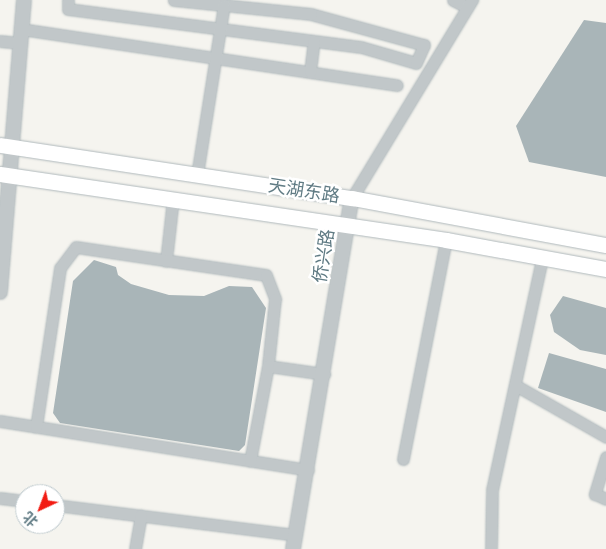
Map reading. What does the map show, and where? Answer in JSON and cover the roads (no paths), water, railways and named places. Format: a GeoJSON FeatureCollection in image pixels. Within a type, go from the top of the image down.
{"type":"FeatureCollection","features":[{"type":"Feature","properties":{"kind":"main road","name":"天湖东路"},"geometry":{"type":"LineString","coordinates":[[6,146],[352,198],[606,245]]}},
{"type":"Feature","properties":{"kind":"main road","name":"天湖东路"},"geometry":{"type":"LineString","coordinates":[[5,175],[446,240],[542,259],[606,269]]}},
{"type":"Feature","properties":{"kind":"street"},"geometry":{"type":"LineString","coordinates":[[0,292],[6,146],[24,0]]}},
{"type":"Feature","properties":{"kind":"street"},"geometry":{"type":"LineString","coordinates":[[68,0],[68,9],[361,47],[416,63],[424,45],[311,14],[174,0]]}},
{"type":"Feature","properties":{"kind":"street"},"geometry":{"type":"LineString","coordinates":[[453,0],[469,4]]}},
{"type":"Feature","properties":{"kind":"street","name":"侨兴路"},"geometry":{"type":"LineString","coordinates":[[294,542],[308,470],[352,198],[469,4]]}},
{"type":"Feature","properties":{"kind":"street"},"geometry":{"type":"LineString","coordinates":[[197,175],[224,5]]}},
{"type":"Feature","properties":{"kind":"street"},"geometry":{"type":"LineString","coordinates":[[21,29],[397,85]]}},
{"type":"Feature","properties":{"kind":"street"},"geometry":{"type":"LineString","coordinates":[[0,41],[20,44]]}},
{"type":"Feature","properties":{"kind":"street"},"geometry":{"type":"LineString","coordinates":[[310,72],[314,41]]}},
{"type":"Feature","properties":{"kind":"street"},"geometry":{"type":"LineString","coordinates":[[166,261],[172,199]]}},
{"type":"Feature","properties":{"kind":"street"},"geometry":{"type":"LineString","coordinates":[[403,459],[446,240]]}},
{"type":"Feature","properties":{"kind":"street"},"geometry":{"type":"LineString","coordinates":[[36,427],[60,268],[76,247],[266,275],[275,299],[268,366],[250,461]]}},
{"type":"Feature","properties":{"kind":"street"},"geometry":{"type":"LineString","coordinates":[[491,549],[492,490],[542,259]]}},
{"type":"Feature","properties":{"kind":"street"},"geometry":{"type":"LineString","coordinates":[[268,366],[324,374]]}},
{"type":"Feature","properties":{"kind":"street"},"geometry":{"type":"LineString","coordinates":[[516,385],[606,437]]}},
{"type":"Feature","properties":{"kind":"street"},"geometry":{"type":"LineString","coordinates":[[0,421],[308,470]]}},
{"type":"Feature","properties":{"kind":"street"},"geometry":{"type":"LineString","coordinates":[[606,457],[596,494],[606,499]]}},
{"type":"Feature","properties":{"kind":"street"},"geometry":{"type":"LineString","coordinates":[[0,498],[15,500]]}},
{"type":"Feature","properties":{"kind":"street"},"geometry":{"type":"LineString","coordinates":[[65,506],[141,516],[294,542]]}},
{"type":"Feature","properties":{"kind":"street"},"geometry":{"type":"LineString","coordinates":[[135,549],[141,516]]}}]}
